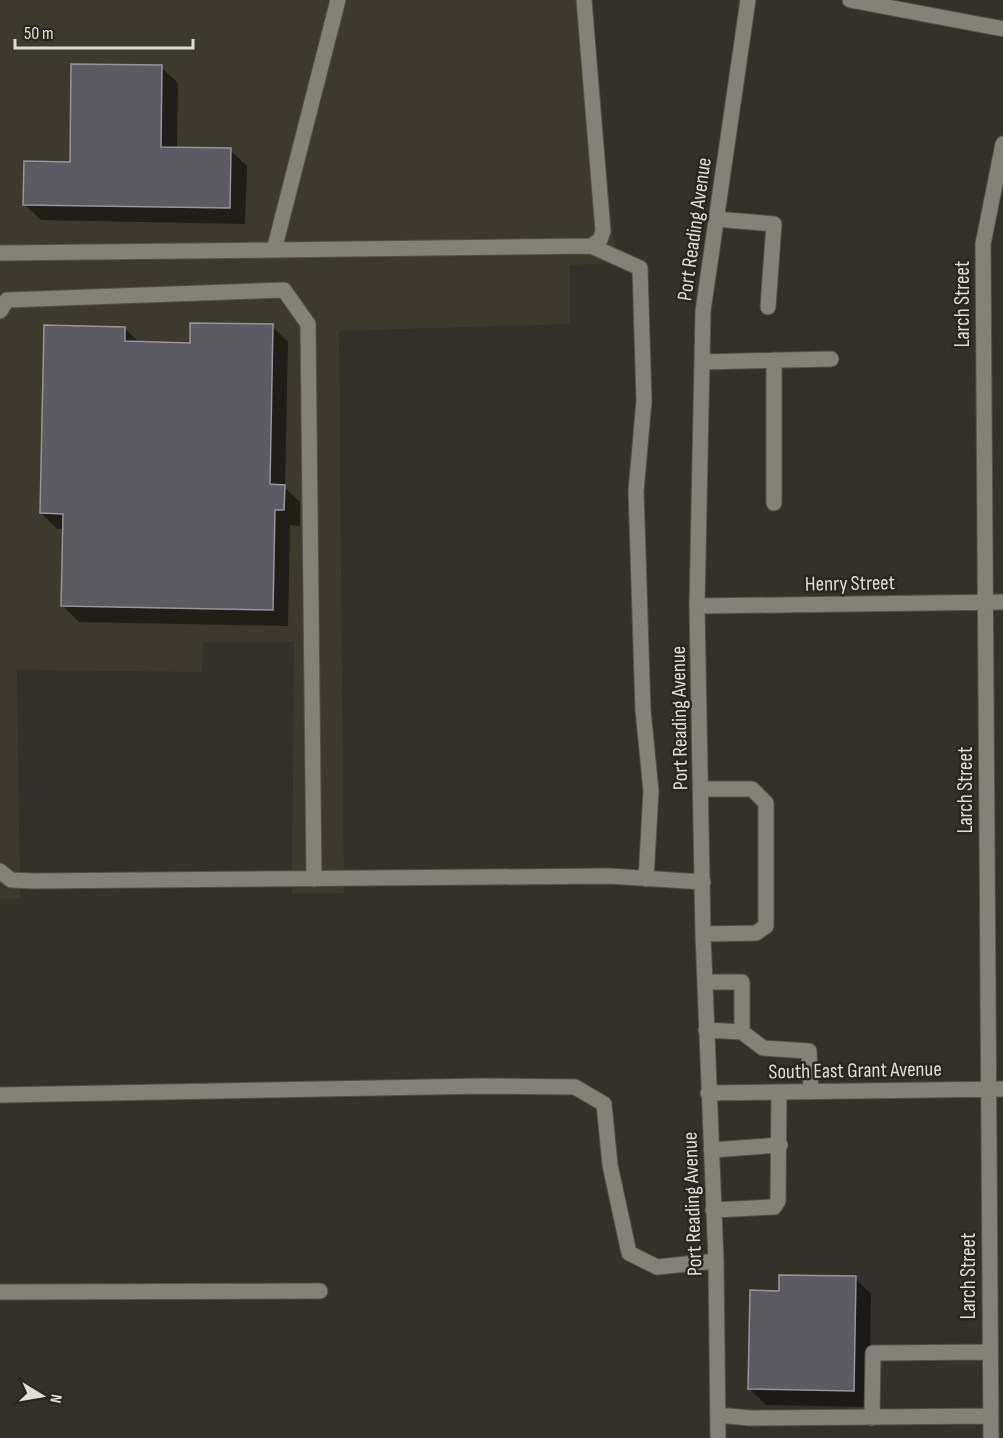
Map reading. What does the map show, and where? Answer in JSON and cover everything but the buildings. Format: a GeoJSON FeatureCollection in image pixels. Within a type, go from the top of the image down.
{"type":"FeatureCollection","features":[{"type":"Feature","properties":{"kind":"street"},"geometry":{"type":"LineString","coordinates":[[274,250],[338,0]]}},
{"type":"Feature","properties":{"kind":"street"},"geometry":{"type":"LineString","coordinates":[[584,0],[603,231],[600,240],[591,246]]}},
{"type":"Feature","properties":{"kind":"street","name":"Port Reading Avenue"},"geometry":{"type":"LineString","coordinates":[[718,1438],[716,1261],[703,934],[697,606],[703,311],[748,0]]}},
{"type":"Feature","properties":{"kind":"street"},"geometry":{"type":"LineString","coordinates":[[850,0],[1003,29]]}},
{"type":"Feature","properties":{"kind":"street","name":"Larch Street"},"geometry":{"type":"LineString","coordinates":[[991,1438],[990,1352],[996,1089],[985,602],[983,244],[1003,144]]}},
{"type":"Feature","properties":{"kind":"street"},"geometry":{"type":"LineString","coordinates":[[716,219],[774,224],[768,307]]}},
{"type":"Feature","properties":{"kind":"street"},"geometry":{"type":"LineString","coordinates":[[0,253],[591,246],[640,268],[644,401],[636,491],[643,710],[651,791],[646,879]]}},
{"type":"Feature","properties":{"kind":"street"},"geometry":{"type":"LineString","coordinates":[[0,311],[7,300],[284,290],[308,324],[314,879]]}},
{"type":"Feature","properties":{"kind":"street"},"geometry":{"type":"LineString","coordinates":[[702,362],[831,358]]}},
{"type":"Feature","properties":{"kind":"street"},"geometry":{"type":"LineString","coordinates":[[774,360],[774,503]]}},
{"type":"Feature","properties":{"kind":"street","name":"Henry Street"},"geometry":{"type":"LineString","coordinates":[[697,606],[1003,602]]}},
{"type":"Feature","properties":{"kind":"street"},"geometry":{"type":"LineString","coordinates":[[701,789],[752,789],[766,803],[766,926],[756,933],[703,934]]}},
{"type":"Feature","properties":{"kind":"street"},"geometry":{"type":"LineString","coordinates":[[0,872],[11,880],[34,881],[609,876],[703,882]]}},
{"type":"Feature","properties":{"kind":"street"},"geometry":{"type":"LineString","coordinates":[[705,982],[742,982],[742,1032]]}},
{"type":"Feature","properties":{"kind":"street"},"geometry":{"type":"LineString","coordinates":[[706,1030],[742,1032],[763,1048],[809,1051],[811,1092]]}},
{"type":"Feature","properties":{"kind":"street"},"geometry":{"type":"LineString","coordinates":[[0,1095],[471,1086],[575,1087],[604,1104],[610,1165],[629,1253],[657,1267],[716,1261]]}},
{"type":"Feature","properties":{"kind":"street","name":"South East Grant Avenue"},"geometry":{"type":"LineString","coordinates":[[708,1093],[996,1089]]}},
{"type":"Feature","properties":{"kind":"street"},"geometry":{"type":"LineString","coordinates":[[713,1210],[774,1207],[780,1197],[779,1092]]}},
{"type":"Feature","properties":{"kind":"street"},"geometry":{"type":"LineString","coordinates":[[711,1150],[780,1145]]}},
{"type":"Feature","properties":{"kind":"street"},"geometry":{"type":"LineString","coordinates":[[0,1292],[320,1291]]}},
{"type":"Feature","properties":{"kind":"street"},"geometry":{"type":"LineString","coordinates":[[872,1418],[873,1353],[990,1352]]}},
{"type":"Feature","properties":{"kind":"street"},"geometry":{"type":"LineString","coordinates":[[718,1415],[749,1418],[990,1416]]}},
{"type":"Feature","properties":{"kind":"shaded area"},"geometry":{"type":"Polygon","coordinates":[[[0,0],[585,0],[617,263],[570,265],[570,324],[339,331],[344,893],[292,893],[294,642],[203,642],[202,672],[17,670],[20,899],[0,899],[0,0]]]}}]}
